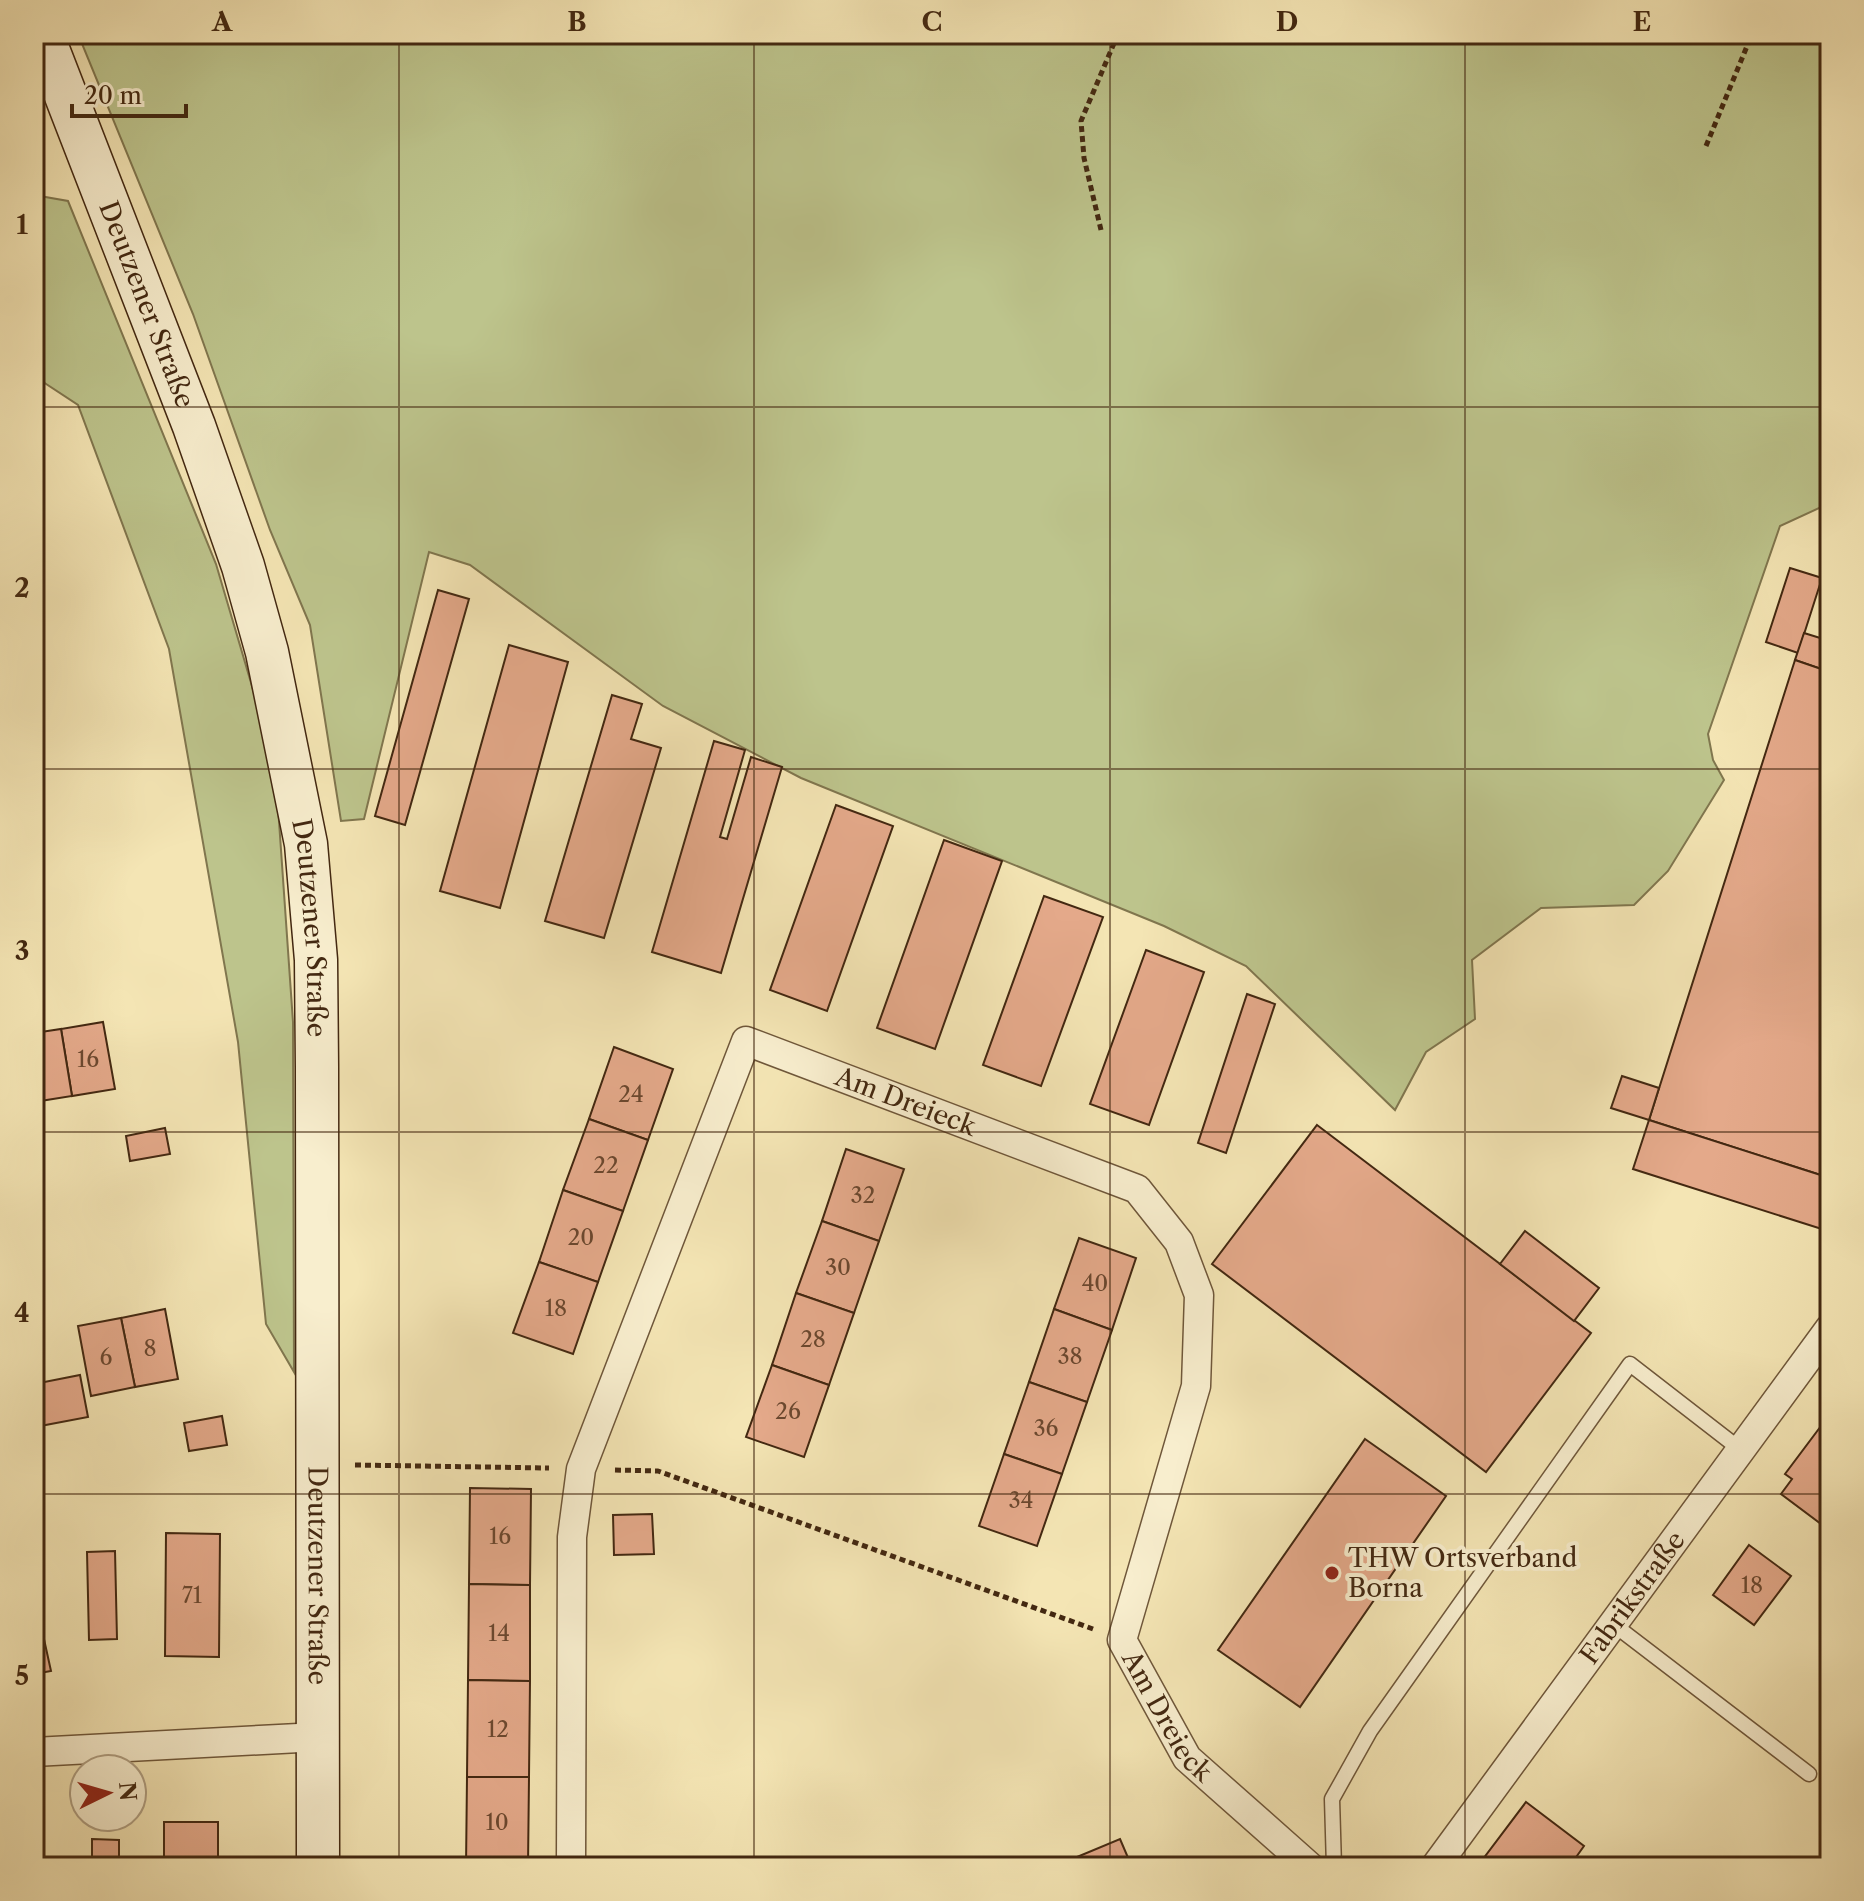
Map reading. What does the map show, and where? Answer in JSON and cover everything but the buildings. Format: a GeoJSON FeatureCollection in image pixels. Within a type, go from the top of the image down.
{"type":"FeatureCollection","features":[{"type":"Feature","properties":{"kind":"main road","name":"Deutzener Straße"},"geometry":{"type":"LineString","coordinates":[[42,34],[194,426],[238,552],[267,652],[306,844],[316,960],[318,1867]]}},
{"type":"Feature","properties":{"kind":"street","name":"Am Dreieck"},"geometry":{"type":"LineString","coordinates":[[571,1867],[572,1537],[581,1469],[746,1041],[1137,1189],[1179,1242],[1199,1295],[1196,1386],[1122,1640],[1187,1758],[1310,1867]]}},
{"type":"Feature","properties":{"kind":"street","name":"Fabrikstraße"},"geometry":{"type":"LineString","coordinates":[[1435,1867],[1830,1328]]}},
{"type":"Feature","properties":{"kind":"street"},"geometry":{"type":"LineString","coordinates":[[34,1752],[318,1737]]}},
{"type":"Feature","properties":{"kind":"lane"},"geometry":{"type":"LineString","coordinates":[[1334,1867],[1332,1799],[1370,1731],[1630,1364],[1741,1450]]}},
{"type":"Feature","properties":{"kind":"lane"},"geometry":{"type":"LineString","coordinates":[[1613,1624],[1809,1774]]}},
{"type":"Feature","properties":{"kind":"path"},"geometry":{"type":"LineString","coordinates":[[1101,230],[1084,158],[1081,121],[1118,34]]}},
{"type":"Feature","properties":{"kind":"path"},"geometry":{"type":"LineString","coordinates":[[1706,146],[1752,34]]}},
{"type":"Feature","properties":{"kind":"path"},"geometry":{"type":"LineString","coordinates":[[318,1464],[658,1471],[1122,1640]]}},
{"type":"Feature","properties":{"kind":"green space"},"geometry":{"type":"Polygon","coordinates":[[[78,34],[1830,34],[1830,503],[1780,526],[1708,734],[1713,760],[1724,780],[1668,871],[1634,905],[1541,908],[1472,960],[1475,1019],[1426,1052],[1395,1110],[1246,966],[1164,926],[801,778],[663,706],[470,565],[429,552],[364,819],[341,821],[310,625],[270,530],[193,314],[78,34]]]}},
{"type":"Feature","properties":{"kind":"green space"},"geometry":{"type":"Polygon","coordinates":[[[34,195],[68,201],[216,564],[275,764],[293,1022],[294,1372],[266,1324],[238,1042],[169,649],[78,405],[34,376],[34,195]]]}},
{"type":"Feature","properties":{"kind":"place","name":"THW Ortsverband Borna"},"geometry":{"type":"Point","coordinates":[1332,1573]}}]}
